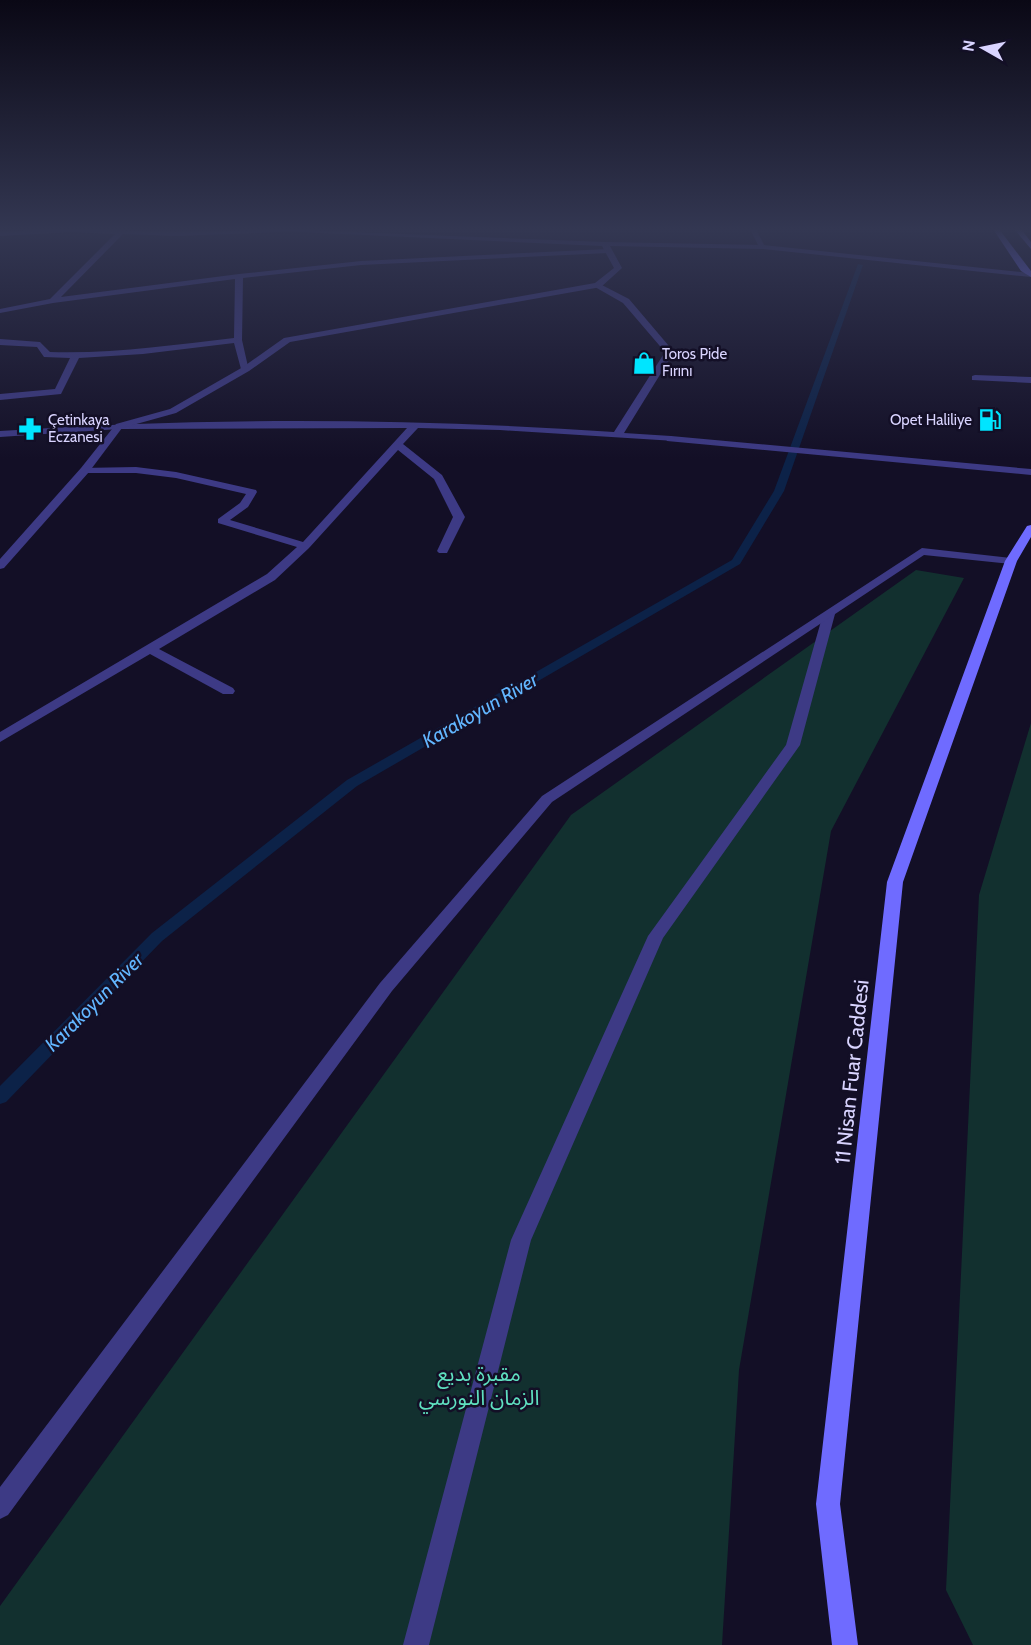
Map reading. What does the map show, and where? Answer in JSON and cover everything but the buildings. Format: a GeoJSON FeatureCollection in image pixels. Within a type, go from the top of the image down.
{"type":"FeatureCollection","features":[{"type":"Feature","properties":{"kind":"main road","name":"11 Nisan Fuar Caddesi"},"geometry":{"type":"LineString","coordinates":[[844,1645],[828,1504],[895,882],[1011,561],[1031,528]]}},
{"type":"Feature","properties":{"kind":"street"},"geometry":{"type":"LineString","coordinates":[[0,311],[28,306]]}},
{"type":"Feature","properties":{"kind":"street"},"geometry":{"type":"LineString","coordinates":[[239,306],[238,340],[246,369]]}},
{"type":"Feature","properties":{"kind":"street"},"geometry":{"type":"LineString","coordinates":[[0,566],[85,470],[119,426],[173,411],[246,369],[287,340],[481,306]]}},
{"type":"Feature","properties":{"kind":"street"},"geometry":{"type":"LineString","coordinates":[[618,434],[670,352],[630,306]]}},
{"type":"Feature","properties":{"kind":"street"},"geometry":{"type":"LineString","coordinates":[[0,342],[40,345],[47,355],[76,356],[105,355],[238,340]]}},
{"type":"Feature","properties":{"kind":"street"},"geometry":{"type":"LineString","coordinates":[[0,397],[58,392],[76,356]]}},
{"type":"Feature","properties":{"kind":"street"},"geometry":{"type":"LineString","coordinates":[[975,378],[1031,380]]}},
{"type":"Feature","properties":{"kind":"street"},"geometry":{"type":"LineString","coordinates":[[0,738],[272,577],[305,546],[415,425]]}},
{"type":"Feature","properties":{"kind":"street"},"geometry":{"type":"LineString","coordinates":[[0,434],[119,426],[500,427],[618,434],[1031,472]]}},
{"type":"Feature","properties":{"kind":"street"},"geometry":{"type":"LineString","coordinates":[[398,445],[438,477],[459,517],[443,551]]}},
{"type":"Feature","properties":{"kind":"street"},"geometry":{"type":"LineString","coordinates":[[85,470],[136,470],[176,475],[252,492],[244,505],[222,521],[305,546]]}},
{"type":"Feature","properties":{"kind":"street"},"geometry":{"type":"LineString","coordinates":[[0,1507],[386,987],[547,799],[922,551],[1011,561]]}},
{"type":"Feature","properties":{"kind":"street"},"geometry":{"type":"LineString","coordinates":[[416,1645],[521,1240],[656,936],[793,745],[829,614]]}},
{"type":"Feature","properties":{"kind":"street"},"geometry":{"type":"LineString","coordinates":[[152,650],[228,691]]}},
{"type":"Feature","properties":{"kind":"green space","name":"مقبرة بديع الزمان النورسي"},"geometry":{"type":"Polygon","coordinates":[[[916,570],[964,578],[831,831],[739,1370],[722,1645],[0,1645],[0,1606],[571,815],[916,570]]]}},
{"type":"Feature","properties":{"kind":"green space"},"geometry":{"type":"Polygon","coordinates":[[[1031,723],[1031,1645],[973,1645],[946,1590],[979,895],[1031,723]]]}},
{"type":"Feature","properties":{"kind":"waterway","name":"Karakoyun River"},"geometry":{"type":"LineString","coordinates":[[0,1097],[157,937],[352,783],[736,562],[779,491],[845,306]]}},
{"type":"Feature","properties":{"kind":"place","name":"Toros Pide Fırını"},"geometry":{"type":"Point","coordinates":[644,363]}},
{"type":"Feature","properties":{"kind":"place","name":"Opet Haliliye"},"geometry":{"type":"Point","coordinates":[990,420]}},
{"type":"Feature","properties":{"kind":"place","name":"Çetinkaya Eczanesi"},"geometry":{"type":"Point","coordinates":[30,429]}}]}
